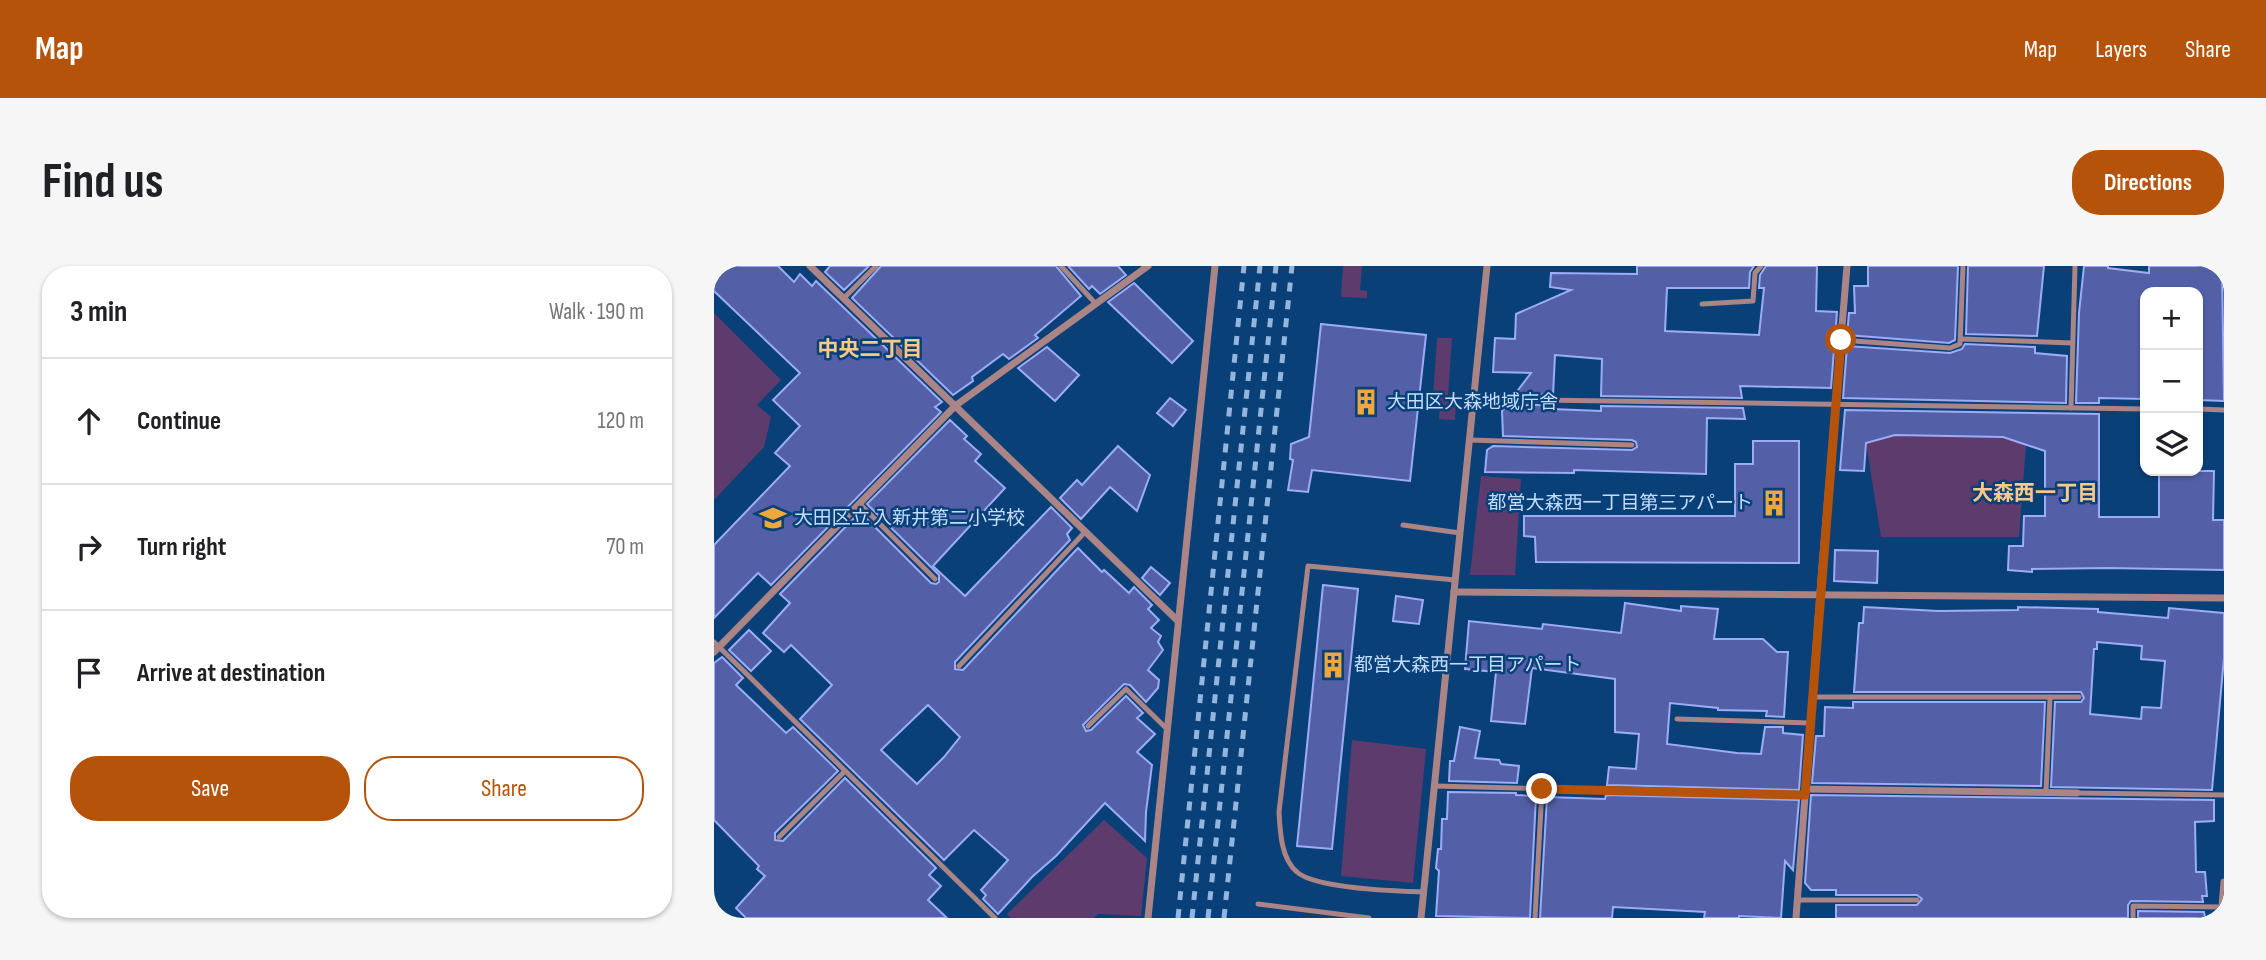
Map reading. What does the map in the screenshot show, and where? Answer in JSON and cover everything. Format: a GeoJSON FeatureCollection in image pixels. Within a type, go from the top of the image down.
{"type":"FeatureCollection","features":[{"type":"Feature","properties":{"kind":"street"},"geometry":{"type":"LineString","coordinates":[[810,266],[1178,621]]}},
{"type":"Feature","properties":{"kind":"street"},"geometry":{"type":"LineString","coordinates":[[716,647],[955,406],[1148,266]]}},
{"type":"Feature","properties":{"kind":"street"},"geometry":{"type":"LineString","coordinates":[[1148,918],[1214,266]]}},
{"type":"Feature","properties":{"kind":"street"},"geometry":{"type":"LineString","coordinates":[[1421,918],[1487,266]]}},
{"type":"Feature","properties":{"kind":"street"},"geometry":{"type":"LineString","coordinates":[[1796,918],[1819,596],[1847,266]]}},
{"type":"Feature","properties":{"kind":"street"},"geometry":{"type":"LineString","coordinates":[[1454,592],[2224,598]]}},
{"type":"Feature","properties":{"kind":"street"},"geometry":{"type":"LineString","coordinates":[[1805,792],[2077,793]]}},
{"type":"Feature","properties":{"kind":"street"},"geometry":{"type":"LineString","coordinates":[[2221,918],[2224,882]]}},
{"type":"Feature","properties":{"kind":"lane"},"geometry":{"type":"LineString","coordinates":[[844,298],[876,266]]}},
{"type":"Feature","properties":{"kind":"lane"},"geometry":{"type":"LineString","coordinates":[[1702,304],[1753,301],[1755,273],[1761,266]]}},
{"type":"Feature","properties":{"kind":"lane"},"geometry":{"type":"LineString","coordinates":[[1841,340],[1950,348],[1960,344],[1963,266]]}},
{"type":"Feature","properties":{"kind":"lane"},"geometry":{"type":"LineString","coordinates":[[2071,408],[2075,266]]}},
{"type":"Feature","properties":{"kind":"lane"},"geometry":{"type":"LineString","coordinates":[[1064,267],[1096,304]]}},
{"type":"Feature","properties":{"kind":"lane"},"geometry":{"type":"LineString","coordinates":[[1962,339],[2072,343]]}},
{"type":"Feature","properties":{"kind":"lane"},"geometry":{"type":"LineString","coordinates":[[1474,399],[2140,409]]}},
{"type":"Feature","properties":{"kind":"lane"},"geometry":{"type":"LineString","coordinates":[[2203,409],[2224,410]]}},
{"type":"Feature","properties":{"kind":"lane"},"geometry":{"type":"LineString","coordinates":[[1469,440],[1632,445]]}},
{"type":"Feature","properties":{"kind":"lane"},"geometry":{"type":"LineString","coordinates":[[860,504],[935,579]]}},
{"type":"Feature","properties":{"kind":"lane"},"geometry":{"type":"LineString","coordinates":[[1403,525],[1460,533]]}},
{"type":"Feature","properties":{"kind":"lane"},"geometry":{"type":"LineString","coordinates":[[959,666],[1085,532]]}},
{"type":"Feature","properties":{"kind":"lane"},"geometry":{"type":"LineString","coordinates":[[1424,892],[1353,887],[1322,882],[1297,873],[1287,858],[1280,835],[1279,812],[1308,566],[1455,580]]}},
{"type":"Feature","properties":{"kind":"lane"},"geometry":{"type":"LineString","coordinates":[[716,647],[995,918]]}},
{"type":"Feature","properties":{"kind":"lane"},"geometry":{"type":"LineString","coordinates":[[1088,726],[1126,689],[1167,729]]}},
{"type":"Feature","properties":{"kind":"lane"},"geometry":{"type":"LineString","coordinates":[[1812,697],[2079,697]]}},
{"type":"Feature","properties":{"kind":"lane"},"geometry":{"type":"LineString","coordinates":[[2046,792],[2050,697]]}},
{"type":"Feature","properties":{"kind":"lane"},"geometry":{"type":"LineString","coordinates":[[1677,719],[1810,723]]}},
{"type":"Feature","properties":{"kind":"lane"},"geometry":{"type":"LineString","coordinates":[[779,837],[845,771]]}},
{"type":"Feature","properties":{"kind":"lane"},"geometry":{"type":"LineString","coordinates":[[1435,786],[1805,792]]}},
{"type":"Feature","properties":{"kind":"lane"},"geometry":{"type":"LineString","coordinates":[[1535,918],[1542,789]]}},
{"type":"Feature","properties":{"kind":"lane"},"geometry":{"type":"LineString","coordinates":[[2077,793],[2224,795]]}},
{"type":"Feature","properties":{"kind":"lane"},"geometry":{"type":"LineString","coordinates":[[1797,900],[1917,900]]}},
{"type":"Feature","properties":{"kind":"lane"},"geometry":{"type":"LineString","coordinates":[[1258,904],[1370,918]]}},
{"type":"Feature","properties":{"kind":"lane"},"geometry":{"type":"LineString","coordinates":[[2133,918],[2133,905],[2222,906]]}},
{"type":"Feature","properties":{"kind":"shaded area"},"geometry":{"type":"Polygon","coordinates":[[[1343,266],[1362,266],[1360,290],[1367,291],[1367,298],[1341,297],[1343,266]]]}},
{"type":"Feature","properties":{"kind":"shaded area"},"geometry":{"type":"Polygon","coordinates":[[[714,313],[781,380],[757,405],[771,417],[764,447],[714,500],[714,313]]]}},
{"type":"Feature","properties":{"kind":"shaded area"},"geometry":{"type":"Polygon","coordinates":[[[1437,338],[1452,338],[1448,396],[1456,396],[1455,420],[1439,419],[1440,397],[1433,396],[1437,338]]]}},
{"type":"Feature","properties":{"kind":"shaded area"},"geometry":{"type":"Polygon","coordinates":[[[1895,435],[2003,437],[2026,445],[2019,537],[1881,537],[1866,443],[1895,435]]]}},
{"type":"Feature","properties":{"kind":"shaded area"},"geometry":{"type":"Polygon","coordinates":[[[1481,476],[1521,479],[1515,575],[1470,575],[1481,476]]]}},
{"type":"Feature","properties":{"kind":"shaded area"},"geometry":{"type":"Polygon","coordinates":[[[1352,740],[1426,749],[1413,883],[1341,876],[1352,740]]]}},
{"type":"Feature","properties":{"kind":"shaded area"},"geometry":{"type":"Polygon","coordinates":[[[1104,820],[1147,858],[1141,916],[1098,914],[1094,918],[1011,918],[1007,914],[1104,820]]]}},
{"type":"Feature","properties":{"kind":"building","name":"大田区立 入新井第二小学校"},"geometry":{"type":"Polygon","coordinates":[[[714,266],[778,266],[794,282],[800,274],[812,286],[816,281],[942,402],[935,407],[941,412],[771,585],[758,573],[714,618],[714,545],[790,466],[775,453],[800,426],[773,400],[800,373],[714,291],[714,266]]]}},
{"type":"Feature","properties":{"kind":"building"},"geometry":{"type":"Polygon","coordinates":[[[830,266],[869,266],[844,290],[825,272],[830,266]]]}},
{"type":"Feature","properties":{"kind":"building"},"geometry":{"type":"Polygon","coordinates":[[[881,266],[1056,266],[1081,296],[1035,335],[1038,338],[1009,359],[1003,354],[953,395],[852,298],[881,266]]]}},
{"type":"Feature","properties":{"kind":"building"},"geometry":{"type":"Polygon","coordinates":[[[1068,266],[1118,266],[1126,275],[1100,294],[1092,286],[1089,289],[1068,266]]]}},
{"type":"Feature","properties":{"kind":"building"},"geometry":{"type":"Polygon","coordinates":[[[1637,266],[1754,266],[1750,272],[1749,288],[1667,288],[1665,331],[1759,335],[1764,288],[1759,288],[1760,275],[1766,266],[1817,266],[1816,311],[1837,312],[1831,388],[1740,386],[1742,398],[1601,396],[1602,359],[1555,355],[1553,395],[1515,394],[1531,373],[1493,372],[1495,338],[1515,339],[1516,314],[1571,290],[1550,287],[1551,273],[1637,274],[1637,266]]]}},
{"type":"Feature","properties":{"kind":"building"},"geometry":{"type":"Polygon","coordinates":[[[1868,266],[1958,266],[1955,340],[1949,343],[1847,335],[1849,313],[1855,313],[1854,286],[1868,286],[1868,266]]]}},
{"type":"Feature","properties":{"kind":"building"},"geometry":{"type":"Polygon","coordinates":[[[1968,266],[2044,266],[2037,336],[1966,334],[1968,266]]]}},
{"type":"Feature","properties":{"kind":"building"},"geometry":{"type":"Polygon","coordinates":[[[2084,266],[2108,266],[2149,273],[2149,266],[2222,266],[2224,401],[2203,400],[2203,287],[2140,287],[2140,399],[2099,398],[2099,403],[2076,403],[2079,313],[2084,266]]]}},
{"type":"Feature","properties":{"kind":"building"},"geometry":{"type":"Polygon","coordinates":[[[1134,283],[1193,341],[1172,363],[1108,302],[1134,283]]]}},
{"type":"Feature","properties":{"kind":"building","name":"大田区大森地域庁舎"},"geometry":{"type":"Polygon","coordinates":[[[1321,324],[1426,335],[1410,481],[1312,470],[1308,492],[1288,490],[1293,460],[1290,459],[1291,444],[1309,437],[1321,324]]]}},
{"type":"Feature","properties":{"kind":"building"},"geometry":{"type":"Polygon","coordinates":[[[1965,344],[2035,347],[2035,353],[2067,356],[2066,403],[1843,398],[1847,346],[1950,353],[1962,349],[1965,344]]]}},
{"type":"Feature","properties":{"kind":"building"},"geometry":{"type":"Polygon","coordinates":[[[1047,347],[1079,375],[1055,401],[1018,368],[1047,347]]]}},
{"type":"Feature","properties":{"kind":"building"},"geometry":{"type":"Polygon","coordinates":[[[1170,398],[1186,410],[1173,426],[1157,413],[1170,398]]]}},
{"type":"Feature","properties":{"kind":"building"},"geometry":{"type":"Polygon","coordinates":[[[1507,405],[1552,405],[1552,409],[1601,411],[1601,406],[1743,408],[1745,419],[1707,418],[1706,474],[1574,470],[1574,473],[1485,472],[1487,450],[1493,446],[1632,450],[1637,447],[1632,440],[1503,436],[1502,411],[1507,405]]]}},
{"type":"Feature","properties":{"kind":"building"},"geometry":{"type":"Polygon","coordinates":[[[1845,410],[2099,414],[2099,517],[2159,517],[2159,476],[2203,476],[2203,471],[2214,471],[2213,520],[2224,520],[2224,570],[2008,570],[2009,546],[2023,546],[2024,516],[2045,516],[2045,451],[2003,437],[1895,435],[1866,443],[1864,471],[1840,470],[1845,410]]]}},
{"type":"Feature","properties":{"kind":"building"},"geometry":{"type":"Polygon","coordinates":[[[950,420],[967,436],[964,439],[981,454],[975,461],[1005,488],[933,566],[965,596],[1051,507],[1072,528],[1067,534],[1070,540],[955,662],[955,669],[963,670],[1078,548],[1102,572],[1104,570],[1129,593],[1134,587],[1152,605],[1148,609],[1159,620],[1151,628],[1161,636],[1158,642],[1163,650],[1148,670],[1159,680],[1158,688],[1146,702],[1130,685],[1124,684],[1083,725],[1086,731],[1091,730],[1126,696],[1143,713],[1137,718],[1155,734],[1137,752],[1152,765],[1145,841],[1105,803],[998,914],[983,899],[986,895],[981,890],[1008,860],[974,830],[944,860],[800,719],[832,685],[791,645],[784,652],[763,633],[790,603],[780,594],[860,512],[931,583],[939,582],[939,575],[867,504],[950,420]],[[928,705],[881,750],[917,784],[960,737],[928,705]]]}},
{"type":"Feature","properties":{"kind":"building","name":"都営大森西一丁目第三アパート"},"geometry":{"type":"Polygon","coordinates":[[[1753,441],[1799,441],[1799,563],[1536,562],[1535,537],[1524,536],[1524,516],[1735,516],[1735,464],[1753,464],[1753,441]]]}},
{"type":"Feature","properties":{"kind":"building"},"geometry":{"type":"Polygon","coordinates":[[[1118,446],[1150,475],[1137,511],[1110,487],[1081,519],[1060,498],[1077,480],[1082,485],[1118,446]]]}},
{"type":"Feature","properties":{"kind":"building"},"geometry":{"type":"Polygon","coordinates":[[[1835,550],[1878,551],[1877,583],[1834,581],[1835,550]]]}},
{"type":"Feature","properties":{"kind":"building"},"geometry":{"type":"Polygon","coordinates":[[[1151,567],[1170,583],[1160,595],[1142,578],[1151,567]]]}},
{"type":"Feature","properties":{"kind":"building","name":"都営大森西一丁目アパート"},"geometry":{"type":"Polygon","coordinates":[[[1323,585],[1358,589],[1332,849],[1297,846],[1323,585]]]}},
{"type":"Feature","properties":{"kind":"building"},"geometry":{"type":"Polygon","coordinates":[[[1396,596],[1423,600],[1419,624],[1393,621],[1396,596]]]}},
{"type":"Feature","properties":{"kind":"building"},"geometry":{"type":"Polygon","coordinates":[[[1625,603],[1681,611],[1681,606],[1718,609],[1714,639],[1763,639],[1777,652],[1788,652],[1784,717],[1766,716],[1767,711],[1718,710],[1670,703],[1667,744],[1761,754],[1765,727],[1783,727],[1783,733],[1803,735],[1799,790],[1607,785],[1609,767],[1636,769],[1639,734],[1615,732],[1615,679],[1532,668],[1525,724],[1491,721],[1496,672],[1465,669],[1469,621],[1542,629],[1543,624],[1621,633],[1625,603]]]}},
{"type":"Feature","properties":{"kind":"building"},"geometry":{"type":"Polygon","coordinates":[[[1864,607],[1938,611],[2018,610],[2018,607],[2098,609],[2098,612],[2168,618],[2169,608],[2224,613],[2224,658],[2212,790],[2051,787],[2055,702],[2081,702],[2084,698],[2081,692],[1854,692],[1859,623],[1863,623],[1864,607]],[[2097,642],[2097,649],[2094,649],[2090,714],[2141,719],[2142,707],[2161,708],[2165,661],[2141,659],[2142,646],[2097,642]]]}},
{"type":"Feature","properties":{"kind":"building"},"geometry":{"type":"Polygon","coordinates":[[[749,630],[771,651],[751,671],[729,650],[749,630]]]}},
{"type":"Feature","properties":{"kind":"building"},"geometry":{"type":"Polygon","coordinates":[[[722,657],[743,678],[736,685],[786,733],[793,727],[838,771],[775,833],[775,840],[783,841],[845,778],[936,868],[929,875],[941,886],[928,900],[947,918],[746,918],[736,908],[765,876],[757,869],[759,866],[714,820],[714,663],[722,657]]]}},
{"type":"Feature","properties":{"kind":"building"},"geometry":{"type":"Polygon","coordinates":[[[1853,702],[2045,702],[2041,786],[1812,783],[1816,736],[1824,736],[1825,707],[1853,708],[1853,702]]]}},
{"type":"Feature","properties":{"kind":"building"},"geometry":{"type":"Polygon","coordinates":[[[1460,727],[1480,731],[1475,758],[1499,760],[1501,764],[1519,766],[1517,783],[1449,781],[1450,761],[1454,761],[1460,727]]]}},
{"type":"Feature","properties":{"kind":"building"},"geometry":{"type":"Polygon","coordinates":[[[1448,792],[1536,796],[1530,918],[1436,916],[1439,871],[1436,868],[1438,849],[1441,849],[1442,819],[1447,819],[1448,792]]]}},
{"type":"Feature","properties":{"kind":"building"},"geometry":{"type":"Polygon","coordinates":[[[1606,795],[1799,800],[1793,870],[1785,861],[1781,918],[1704,918],[1705,912],[1613,907],[1612,918],[1540,918],[1547,797],[1605,799],[1606,795]]]}},
{"type":"Feature","properties":{"kind":"building"},"geometry":{"type":"Polygon","coordinates":[[[1811,795],[2214,800],[2214,821],[2195,822],[2196,872],[2205,872],[2207,896],[2202,896],[2203,902],[2131,901],[2128,905],[2128,918],[1836,918],[1836,905],[1917,905],[1922,899],[1917,895],[1836,895],[1836,890],[1811,890],[1805,883],[1811,795]]]}},
{"type":"Feature","properties":{"kind":"building"},"geometry":{"type":"Polygon","coordinates":[[[2138,911],[2204,912],[2205,918],[2138,918],[2138,911]]]}},
{"type":"Feature","properties":{"kind":"railway"},"geometry":{"type":"LineString","coordinates":[[1178,918],[1244,266]]}},
{"type":"Feature","properties":{"kind":"railway"},"geometry":{"type":"LineString","coordinates":[[1192,918],[1260,266]]}},
{"type":"Feature","properties":{"kind":"railway"},"geometry":{"type":"LineString","coordinates":[[1208,918],[1276,266]]}},
{"type":"Feature","properties":{"kind":"railway"},"geometry":{"type":"LineString","coordinates":[[1224,918],[1292,266]]}},
{"type":"Feature","properties":{"kind":"place","name":"大田区大森地域庁舎"},"geometry":{"type":"Point","coordinates":[1366,402]}},
{"type":"Feature","properties":{"kind":"place","name":"都営大森西一丁目第三アパート"},"geometry":{"type":"Point","coordinates":[1774,503]}},
{"type":"Feature","properties":{"kind":"place","name":"大田区立 入新井第二小学校"},"geometry":{"type":"Point","coordinates":[773,518]}},
{"type":"Feature","properties":{"kind":"place","name":"都営大森西一丁目アパート"},"geometry":{"type":"Point","coordinates":[1333,665]}},
{"type":"Feature","properties":{"kind":"district","name":"中央二丁目"},"geometry":{"type":"Point","coordinates":[870,349]}},
{"type":"Feature","properties":{"kind":"district","name":"大森西一丁目"},"geometry":{"type":"Point","coordinates":[2035,493]}},
{"type":"Feature","properties":{"kind":"route"},"geometry":{"type":"LineString","coordinates":[[1542,789],[1805,795],[1841,340]]}}]}
